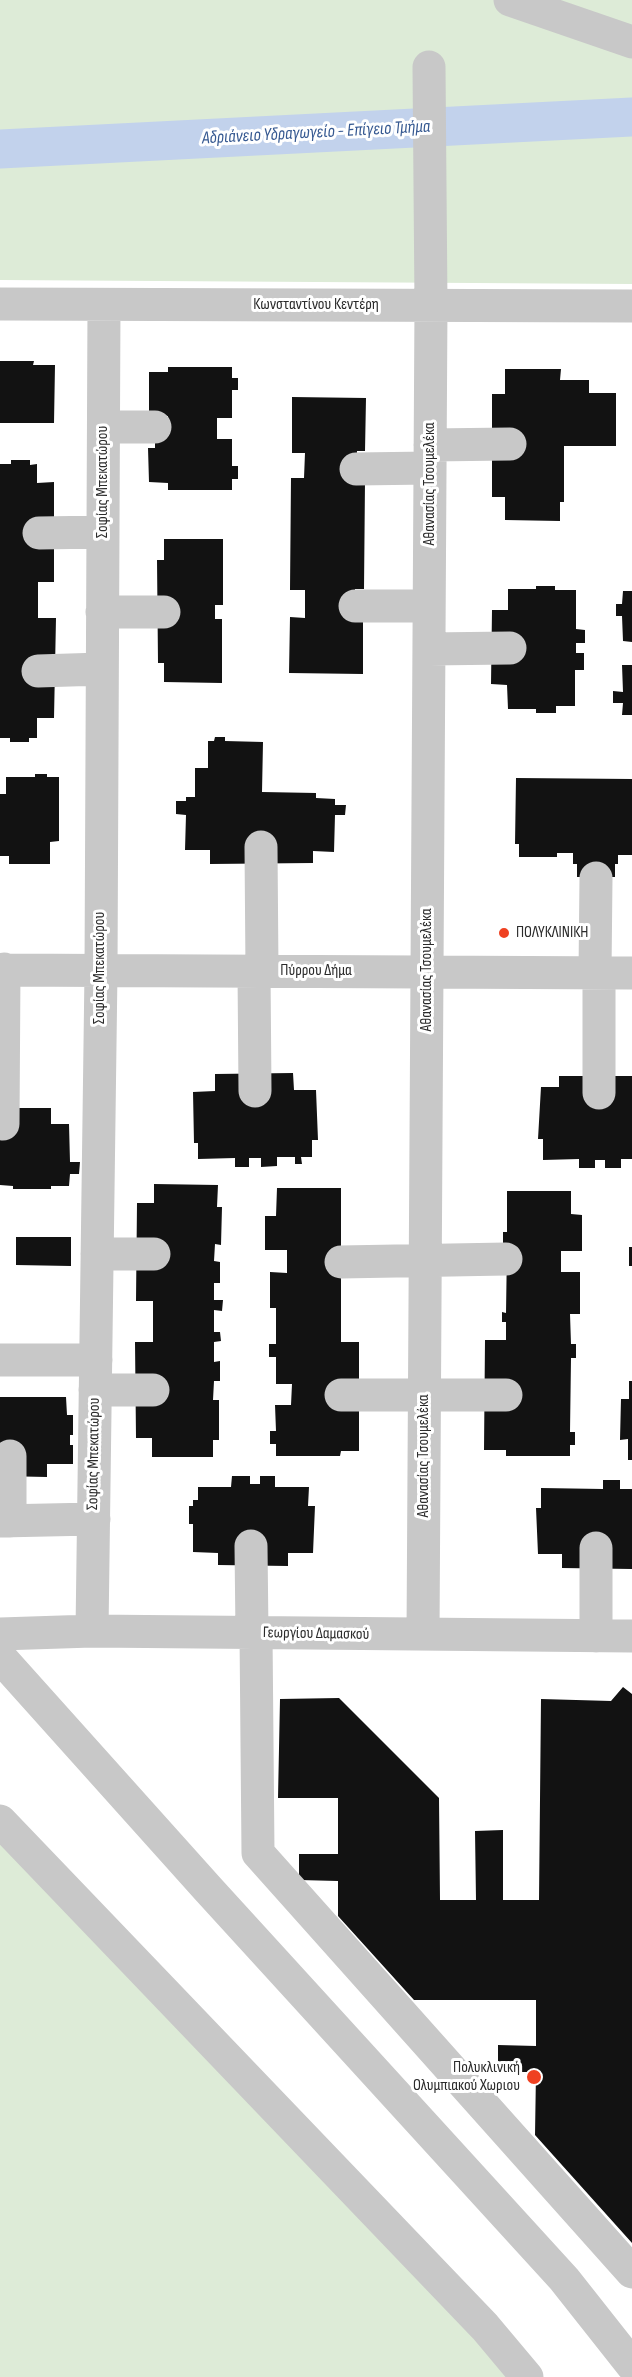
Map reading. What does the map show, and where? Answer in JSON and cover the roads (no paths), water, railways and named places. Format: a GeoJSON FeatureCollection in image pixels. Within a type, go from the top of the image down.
{"type":"FeatureCollection","features":[{"type":"Feature","properties":{"kind":"street"},"geometry":{"type":"LineString","coordinates":[[510,0],[632,42]]}},
{"type":"Feature","properties":{"kind":"street","name":"Αθανασίας Τσουμελέκα"},"geometry":{"type":"LineString","coordinates":[[423,1634],[431,305],[429,66]]}},
{"type":"Feature","properties":{"kind":"street","name":"Κωνσταντίνου Κεντέρη"},"geometry":{"type":"LineString","coordinates":[[0,303],[632,306]]}},
{"type":"Feature","properties":{"kind":"street","name":"Σοφίας Μπεκατώρου"},"geometry":{"type":"LineString","coordinates":[[92,1631],[100,971],[104,304]]}},
{"type":"Feature","properties":{"kind":"street"},"geometry":{"type":"LineString","coordinates":[[104,428],[155,427]]}},
{"type":"Feature","properties":{"kind":"street"},"geometry":{"type":"LineString","coordinates":[[356,469],[510,444]]}},
{"type":"Feature","properties":{"kind":"street"},"geometry":{"type":"LineString","coordinates":[[39,533],[103,532]]}},
{"type":"Feature","properties":{"kind":"street"},"geometry":{"type":"LineString","coordinates":[[355,606],[429,606]]}},
{"type":"Feature","properties":{"kind":"street"},"geometry":{"type":"LineString","coordinates":[[102,612],[164,612]]}},
{"type":"Feature","properties":{"kind":"street"},"geometry":{"type":"LineString","coordinates":[[429,649],[510,648]]}},
{"type":"Feature","properties":{"kind":"street"},"geometry":{"type":"LineString","coordinates":[[39,670],[102,669]]}},
{"type":"Feature","properties":{"kind":"street"},"geometry":{"type":"LineString","coordinates":[[255,1091],[261,848]]}},
{"type":"Feature","properties":{"kind":"street"},"geometry":{"type":"LineString","coordinates":[[596,878],[599,1093]]}},
{"type":"Feature","properties":{"kind":"street"},"geometry":{"type":"LineString","coordinates":[[2,970],[3,1124]]}},
{"type":"Feature","properties":{"kind":"street","name":"Πύρρου Δήμα"},"geometry":{"type":"LineString","coordinates":[[2,970],[632,973]]}},
{"type":"Feature","properties":{"kind":"street"},"geometry":{"type":"LineString","coordinates":[[97,1254],[154,1254]]}},
{"type":"Feature","properties":{"kind":"street"},"geometry":{"type":"LineString","coordinates":[[341,1262],[506,1259]]}},
{"type":"Feature","properties":{"kind":"street"},"geometry":{"type":"LineString","coordinates":[[0,1360],[95,1375],[153,1390]]}},
{"type":"Feature","properties":{"kind":"street"},"geometry":{"type":"LineString","coordinates":[[341,1395],[506,1395]]}},
{"type":"Feature","properties":{"kind":"street"},"geometry":{"type":"LineString","coordinates":[[10,1456],[5,1521],[94,1519]]}},
{"type":"Feature","properties":{"kind":"street"},"geometry":{"type":"LineString","coordinates":[[251,1546],[258,1853],[632,2272]]}},
{"type":"Feature","properties":{"kind":"street"},"geometry":{"type":"LineString","coordinates":[[596,1548],[596,1636]]}},
{"type":"Feature","properties":{"kind":"street","name":"Γεωργίου Δαμασκού"},"geometry":{"type":"LineString","coordinates":[[0,1634],[92,1631],[632,1636]]}},
{"type":"Feature","properties":{"kind":"street"},"geometry":{"type":"LineString","coordinates":[[0,1657],[564,2279],[632,2365]]}},
{"type":"Feature","properties":{"kind":"street"},"geometry":{"type":"LineString","coordinates":[[0,1821],[485,2327],[527,2377]]}},
{"type":"Feature","properties":{"kind":"waterway","name":"Αδριάνειο Υδραγωγείο - Επίγειο Τμήμα"},"geometry":{"type":"LineString","coordinates":[[0,149],[632,117]]}},
{"type":"Feature","properties":{"kind":"place","name":"ΠΟΛΥΚΛΙΝΙΚΗ"},"geometry":{"type":"Point","coordinates":[504,933]}},
{"type":"Feature","properties":{"kind":"place","name":"Πολυκλινική Ολυμπιακού Χωριου"},"geometry":{"type":"Point","coordinates":[534,2077]}}]}
